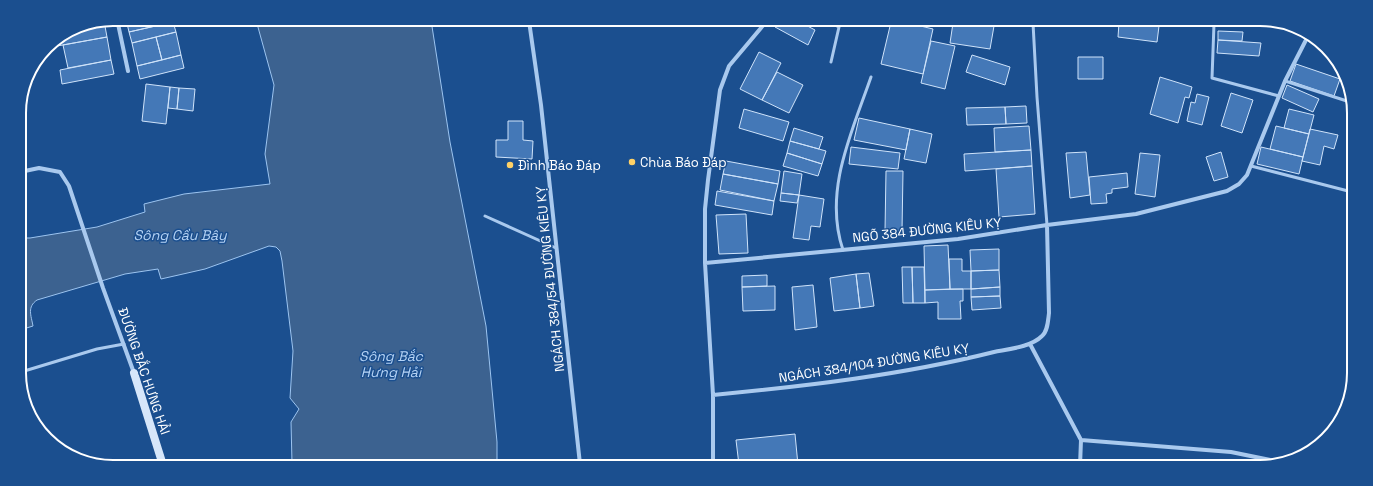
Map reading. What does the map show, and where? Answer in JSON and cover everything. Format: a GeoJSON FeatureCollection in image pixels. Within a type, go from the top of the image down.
{"type":"FeatureCollection","features":[{"type":"Feature","properties":{"kind":"street"},"geometry":{"type":"LineString","coordinates":[[118,26],[128,71]]}},
{"type":"Feature","properties":{"kind":"street","name":"NGÁCH 384/54 ĐƯỜNG KIÊU KỴ"},"geometry":{"type":"LineString","coordinates":[[529,26],[541,105],[580,460]]}},
{"type":"Feature","properties":{"kind":"street"},"geometry":{"type":"LineString","coordinates":[[714,460],[713,395],[705,263],[705,209],[708,180],[720,90],[729,66],[763,26]]}},
{"type":"Feature","properties":{"kind":"street","name":"NGÕ 384 ĐƯỜNG KIÊU KỴ"},"geometry":{"type":"LineString","coordinates":[[705,263],[958,239],[1046,225],[1136,214],[1220,193],[1239,184],[1247,175],[1285,81],[1306,39]]}},
{"type":"Feature","properties":{"kind":"street","name":"ĐƯỜNG BẮC HƯNG HẢI"},"geometry":{"type":"LineString","coordinates":[[26,171],[39,168],[60,172],[69,186],[102,288],[134,373],[161,460]]}},
{"type":"Feature","properties":{"kind":"street","name":"NGÁCH 384/104 ĐƯỜNG KIÊU KỴ"},"geometry":{"type":"LineString","coordinates":[[713,395],[792,387],[900,372],[961,361],[1030,344],[1043,336],[1047,326],[1049,313],[1046,225]]}},
{"type":"Feature","properties":{"kind":"street"},"geometry":{"type":"LineString","coordinates":[[1030,344],[1081,440],[1080,460]]}},
{"type":"Feature","properties":{"kind":"street"},"geometry":{"type":"LineString","coordinates":[[1081,440],[1231,452],[1268,460]]}},
{"type":"Feature","properties":{"kind":"lane"},"geometry":{"type":"LineString","coordinates":[[831,62],[839,27],[837,26]]}},
{"type":"Feature","properties":{"kind":"lane"},"geometry":{"type":"LineString","coordinates":[[1033,26],[1046,225]]}},
{"type":"Feature","properties":{"kind":"lane"},"geometry":{"type":"LineString","coordinates":[[1214,26],[1212,78],[1279,96]]}},
{"type":"Feature","properties":{"kind":"lane"},"geometry":{"type":"LineString","coordinates":[[843,250],[838,234],[836,216],[838,181],[847,145],[871,77]]}},
{"type":"Feature","properties":{"kind":"lane"},"geometry":{"type":"LineString","coordinates":[[1285,81],[1346,101]]}},
{"type":"Feature","properties":{"kind":"lane"},"geometry":{"type":"LineString","coordinates":[[1251,166],[1347,191]]}},
{"type":"Feature","properties":{"kind":"lane"},"geometry":{"type":"LineString","coordinates":[[485,216],[556,248]]}},
{"type":"Feature","properties":{"kind":"lane"},"geometry":{"type":"LineString","coordinates":[[26,370],[97,349],[124,344]]}},
{"type":"Feature","properties":{"kind":"water","name":"Sông Bắc Hưng Hải"},"geometry":{"type":"Polygon","coordinates":[[[258,26],[432,26],[450,142],[486,326],[497,442],[497,460],[292,460],[291,422],[299,409],[290,398],[293,351],[282,261],[280,251],[276,247],[269,246],[205,269],[161,279],[158,269],[125,274],[37,300],[31,308],[33,326],[26,328],[26,238],[97,227],[145,212],[144,204],[184,194],[270,184],[265,154],[274,85],[258,26]]]}},
{"type":"Feature","properties":{"kind":"building"},"geometry":{"type":"Polygon","coordinates":[[[128,26],[155,26],[129,32],[128,26]]]}},
{"type":"Feature","properties":{"kind":"building"},"geometry":{"type":"Polygon","coordinates":[[[155,26],[174,26],[176,32],[132,43],[129,32],[155,26]]]}},
{"type":"Feature","properties":{"kind":"building"},"geometry":{"type":"Polygon","coordinates":[[[808,26],[815,30],[808,45],[775,27],[808,26]]]}},
{"type":"Feature","properties":{"kind":"building"},"geometry":{"type":"Polygon","coordinates":[[[890,26],[921,26],[933,29],[923,74],[881,64],[890,26]]]}},
{"type":"Feature","properties":{"kind":"building"},"geometry":{"type":"Polygon","coordinates":[[[953,26],[994,26],[990,49],[950,43],[953,26]]]}},
{"type":"Feature","properties":{"kind":"building"},"geometry":{"type":"Polygon","coordinates":[[[1119,26],[1159,26],[1157,42],[1118,37],[1119,26]]]}},
{"type":"Feature","properties":{"kind":"building"},"geometry":{"type":"Polygon","coordinates":[[[101,27],[105,27],[107,37],[59,46],[74,35],[90,29],[101,27]]]}},
{"type":"Feature","properties":{"kind":"building"},"geometry":{"type":"Polygon","coordinates":[[[1218,31],[1243,32],[1242,41],[1218,40],[1218,31]]]}},
{"type":"Feature","properties":{"kind":"building"},"geometry":{"type":"Polygon","coordinates":[[[176,32],[181,55],[162,60],[156,37],[176,32]]]}},
{"type":"Feature","properties":{"kind":"building"},"geometry":{"type":"Polygon","coordinates":[[[107,37],[111,60],[68,68],[63,45],[107,37]]]}},
{"type":"Feature","properties":{"kind":"building"},"geometry":{"type":"Polygon","coordinates":[[[156,37],[162,60],[137,66],[132,43],[156,37]]]}},
{"type":"Feature","properties":{"kind":"building"},"geometry":{"type":"Polygon","coordinates":[[[1218,40],[1261,43],[1259,56],[1217,53],[1218,40]]]}},
{"type":"Feature","properties":{"kind":"building"},"geometry":{"type":"Polygon","coordinates":[[[931,41],[955,46],[945,89],[921,83],[931,41]]]}},
{"type":"Feature","properties":{"kind":"building"},"geometry":{"type":"Polygon","coordinates":[[[759,52],[781,63],[762,100],[740,89],[759,52]]]}},
{"type":"Feature","properties":{"kind":"building"},"geometry":{"type":"Polygon","coordinates":[[[181,55],[184,68],[140,79],[137,66],[181,55]]]}},
{"type":"Feature","properties":{"kind":"building"},"geometry":{"type":"Polygon","coordinates":[[[972,55],[1010,67],[1005,85],[966,72],[972,55]]]}},
{"type":"Feature","properties":{"kind":"building"},"geometry":{"type":"Polygon","coordinates":[[[1078,57],[1103,57],[1103,79],[1078,79],[1078,57]]]}},
{"type":"Feature","properties":{"kind":"building"},"geometry":{"type":"Polygon","coordinates":[[[111,60],[114,74],[62,84],[60,70],[111,60]]]}},
{"type":"Feature","properties":{"kind":"building"},"geometry":{"type":"Polygon","coordinates":[[[1296,64],[1340,79],[1334,96],[1290,81],[1296,64]]]}},
{"type":"Feature","properties":{"kind":"building"},"geometry":{"type":"Polygon","coordinates":[[[777,72],[803,85],[789,113],[762,100],[777,72]]]}},
{"type":"Feature","properties":{"kind":"building"},"geometry":{"type":"Polygon","coordinates":[[[1160,77],[1192,87],[1189,98],[1185,97],[1178,123],[1150,114],[1160,77]]]}},
{"type":"Feature","properties":{"kind":"building"},"geometry":{"type":"Polygon","coordinates":[[[146,84],[170,87],[166,124],[142,121],[146,84]]]}},
{"type":"Feature","properties":{"kind":"building"},"geometry":{"type":"Polygon","coordinates":[[[1287,85],[1319,99],[1313,112],[1282,98],[1287,85]]]}},
{"type":"Feature","properties":{"kind":"building"},"geometry":{"type":"Polygon","coordinates":[[[170,87],[179,88],[177,109],[168,108],[170,87]]]}},
{"type":"Feature","properties":{"kind":"building"},"geometry":{"type":"Polygon","coordinates":[[[179,88],[195,89],[193,111],[177,109],[179,88]]]}},
{"type":"Feature","properties":{"kind":"building"},"geometry":{"type":"Polygon","coordinates":[[[1231,93],[1253,100],[1242,133],[1221,126],[1231,93]]]}},
{"type":"Feature","properties":{"kind":"building"},"geometry":{"type":"Polygon","coordinates":[[[1197,94],[1209,97],[1202,125],[1187,121],[1191,102],[1195,103],[1197,94]]]}},
{"type":"Feature","properties":{"kind":"building"},"geometry":{"type":"Polygon","coordinates":[[[1026,106],[1027,123],[1006,124],[1005,107],[1026,106]]]}},
{"type":"Feature","properties":{"kind":"building"},"geometry":{"type":"Polygon","coordinates":[[[1005,107],[1006,124],[967,125],[966,108],[1005,107]]]}},
{"type":"Feature","properties":{"kind":"building"},"geometry":{"type":"Polygon","coordinates":[[[744,109],[789,122],[783,141],[739,128],[744,109]]]}},
{"type":"Feature","properties":{"kind":"building"},"geometry":{"type":"Polygon","coordinates":[[[1289,109],[1314,115],[1309,134],[1284,128],[1289,109]]]}},
{"type":"Feature","properties":{"kind":"building"},"geometry":{"type":"Polygon","coordinates":[[[859,118],[910,129],[906,150],[854,140],[859,118]]]}},
{"type":"Feature","properties":{"kind":"building"},"geometry":{"type":"Polygon","coordinates":[[[508,121],[523,121],[523,140],[533,141],[532,159],[496,157],[496,140],[508,140],[508,121]]]}},
{"type":"Feature","properties":{"kind":"building"},"geometry":{"type":"Polygon","coordinates":[[[1029,126],[1031,150],[995,152],[994,128],[1029,126]]]}},
{"type":"Feature","properties":{"kind":"building"},"geometry":{"type":"Polygon","coordinates":[[[1276,126],[1309,134],[1303,157],[1270,149],[1276,126]]]}},
{"type":"Feature","properties":{"kind":"building"},"geometry":{"type":"Polygon","coordinates":[[[794,128],[823,137],[819,149],[790,141],[794,128]]]}},
{"type":"Feature","properties":{"kind":"building"},"geometry":{"type":"Polygon","coordinates":[[[910,129],[932,134],[926,163],[904,159],[910,129]]]}},
{"type":"Feature","properties":{"kind":"building"},"geometry":{"type":"Polygon","coordinates":[[[1310,129],[1338,135],[1334,149],[1324,146],[1320,165],[1302,161],[1310,129]]]}},
{"type":"Feature","properties":{"kind":"building"},"geometry":{"type":"Polygon","coordinates":[[[790,141],[826,151],[822,164],[787,153],[790,141]]]}},
{"type":"Feature","properties":{"kind":"building"},"geometry":{"type":"Polygon","coordinates":[[[851,147],[900,153],[898,169],[849,164],[851,147]]]}},
{"type":"Feature","properties":{"kind":"building"},"geometry":{"type":"Polygon","coordinates":[[[1261,147],[1303,157],[1299,174],[1257,164],[1261,147]]]}},
{"type":"Feature","properties":{"kind":"building"},"geometry":{"type":"Polygon","coordinates":[[[1031,150],[1032,166],[965,171],[964,154],[1031,150]]]}},
{"type":"Feature","properties":{"kind":"building"},"geometry":{"type":"Polygon","coordinates":[[[1086,152],[1090,195],[1070,198],[1066,153],[1086,152]]]}},
{"type":"Feature","properties":{"kind":"building"},"geometry":{"type":"Polygon","coordinates":[[[1221,152],[1228,177],[1214,181],[1206,157],[1221,152]]]}},
{"type":"Feature","properties":{"kind":"building"},"geometry":{"type":"Polygon","coordinates":[[[787,153],[822,164],[818,176],[783,166],[787,153]]]}},
{"type":"Feature","properties":{"kind":"building"},"geometry":{"type":"Polygon","coordinates":[[[1140,153],[1160,155],[1155,197],[1135,194],[1140,153]]]}},
{"type":"Feature","properties":{"kind":"building"},"geometry":{"type":"Polygon","coordinates":[[[726,161],[780,171],[778,184],[723,174],[726,161]]]}},
{"type":"Feature","properties":{"kind":"building"},"geometry":{"type":"Polygon","coordinates":[[[1032,166],[1035,214],[999,217],[996,169],[1032,166]]]}},
{"type":"Feature","properties":{"kind":"building"},"geometry":{"type":"Polygon","coordinates":[[[784,171],[802,174],[799,195],[781,193],[784,171]]]}},
{"type":"Feature","properties":{"kind":"building"},"geometry":{"type":"Polygon","coordinates":[[[886,171],[903,171],[902,231],[885,231],[886,171]]]}},
{"type":"Feature","properties":{"kind":"building"},"geometry":{"type":"Polygon","coordinates":[[[1127,173],[1128,187],[1112,189],[1112,193],[1106,194],[1107,203],[1091,204],[1089,177],[1127,173]]]}},
{"type":"Feature","properties":{"kind":"building"},"geometry":{"type":"Polygon","coordinates":[[[723,174],[778,184],[774,201],[720,190],[723,174]]]}},
{"type":"Feature","properties":{"kind":"building"},"geometry":{"type":"Polygon","coordinates":[[[717,191],[774,201],[772,215],[715,205],[717,191]]]}},
{"type":"Feature","properties":{"kind":"building"},"geometry":{"type":"Polygon","coordinates":[[[781,193],[799,195],[797,203],[780,201],[781,193]]]}},
{"type":"Feature","properties":{"kind":"building"},"geometry":{"type":"Polygon","coordinates":[[[799,195],[824,199],[820,227],[811,226],[809,240],[793,238],[799,195]]]}},
{"type":"Feature","properties":{"kind":"building"},"geometry":{"type":"Polygon","coordinates":[[[746,214],[748,253],[719,254],[716,215],[746,214]]]}},
{"type":"Feature","properties":{"kind":"building"},"geometry":{"type":"Polygon","coordinates":[[[948,245],[950,289],[925,290],[924,246],[948,245]]]}},
{"type":"Feature","properties":{"kind":"building"},"geometry":{"type":"Polygon","coordinates":[[[999,249],[999,270],[971,271],[970,250],[999,249]]]}},
{"type":"Feature","properties":{"kind":"building"},"geometry":{"type":"Polygon","coordinates":[[[949,259],[962,259],[962,271],[971,271],[971,289],[950,289],[949,259]]]}},
{"type":"Feature","properties":{"kind":"building"},"geometry":{"type":"Polygon","coordinates":[[[902,267],[912,267],[913,303],[903,303],[902,267]]]}},
{"type":"Feature","properties":{"kind":"building"},"geometry":{"type":"Polygon","coordinates":[[[912,267],[924,267],[925,303],[913,303],[912,267]]]}},
{"type":"Feature","properties":{"kind":"building"},"geometry":{"type":"Polygon","coordinates":[[[999,270],[1000,287],[971,289],[971,271],[999,270]]]}},
{"type":"Feature","properties":{"kind":"building"},"geometry":{"type":"Polygon","coordinates":[[[869,273],[874,306],[860,308],[856,274],[869,273]]]}},
{"type":"Feature","properties":{"kind":"building"},"geometry":{"type":"Polygon","coordinates":[[[856,274],[860,308],[834,311],[830,278],[856,274]]]}},
{"type":"Feature","properties":{"kind":"building"},"geometry":{"type":"Polygon","coordinates":[[[767,275],[767,286],[742,287],[742,276],[767,275]]]}},
{"type":"Feature","properties":{"kind":"building"},"geometry":{"type":"Polygon","coordinates":[[[813,285],[817,327],[795,330],[792,287],[813,285]]]}},
{"type":"Feature","properties":{"kind":"building"},"geometry":{"type":"Polygon","coordinates":[[[775,286],[775,310],[743,311],[742,287],[775,286]]]}},
{"type":"Feature","properties":{"kind":"building"},"geometry":{"type":"Polygon","coordinates":[[[1000,287],[1000,296],[971,297],[971,289],[1000,287]]]}},
{"type":"Feature","properties":{"kind":"building"},"geometry":{"type":"Polygon","coordinates":[[[963,289],[963,301],[960,301],[961,319],[938,319],[938,302],[925,303],[925,290],[963,289]]]}},
{"type":"Feature","properties":{"kind":"building"},"geometry":{"type":"Polygon","coordinates":[[[1000,296],[1001,308],[972,310],[971,297],[1000,296]]]}},
{"type":"Feature","properties":{"kind":"building"},"geometry":{"type":"Polygon","coordinates":[[[795,434],[798,460],[738,460],[736,440],[795,434]]]}},
{"type":"Feature","properties":{"kind":"place","name":"Chùa Báo Đáp"},"geometry":{"type":"Point","coordinates":[632,162]}},
{"type":"Feature","properties":{"kind":"place","name":"Đình Báo Đáp"},"geometry":{"type":"Point","coordinates":[510,165]}},
{"type":"Feature","properties":{"kind":"water label","name":"Sông Cầu Bây"},"geometry":{"type":"Point","coordinates":[180,235]}}]}
